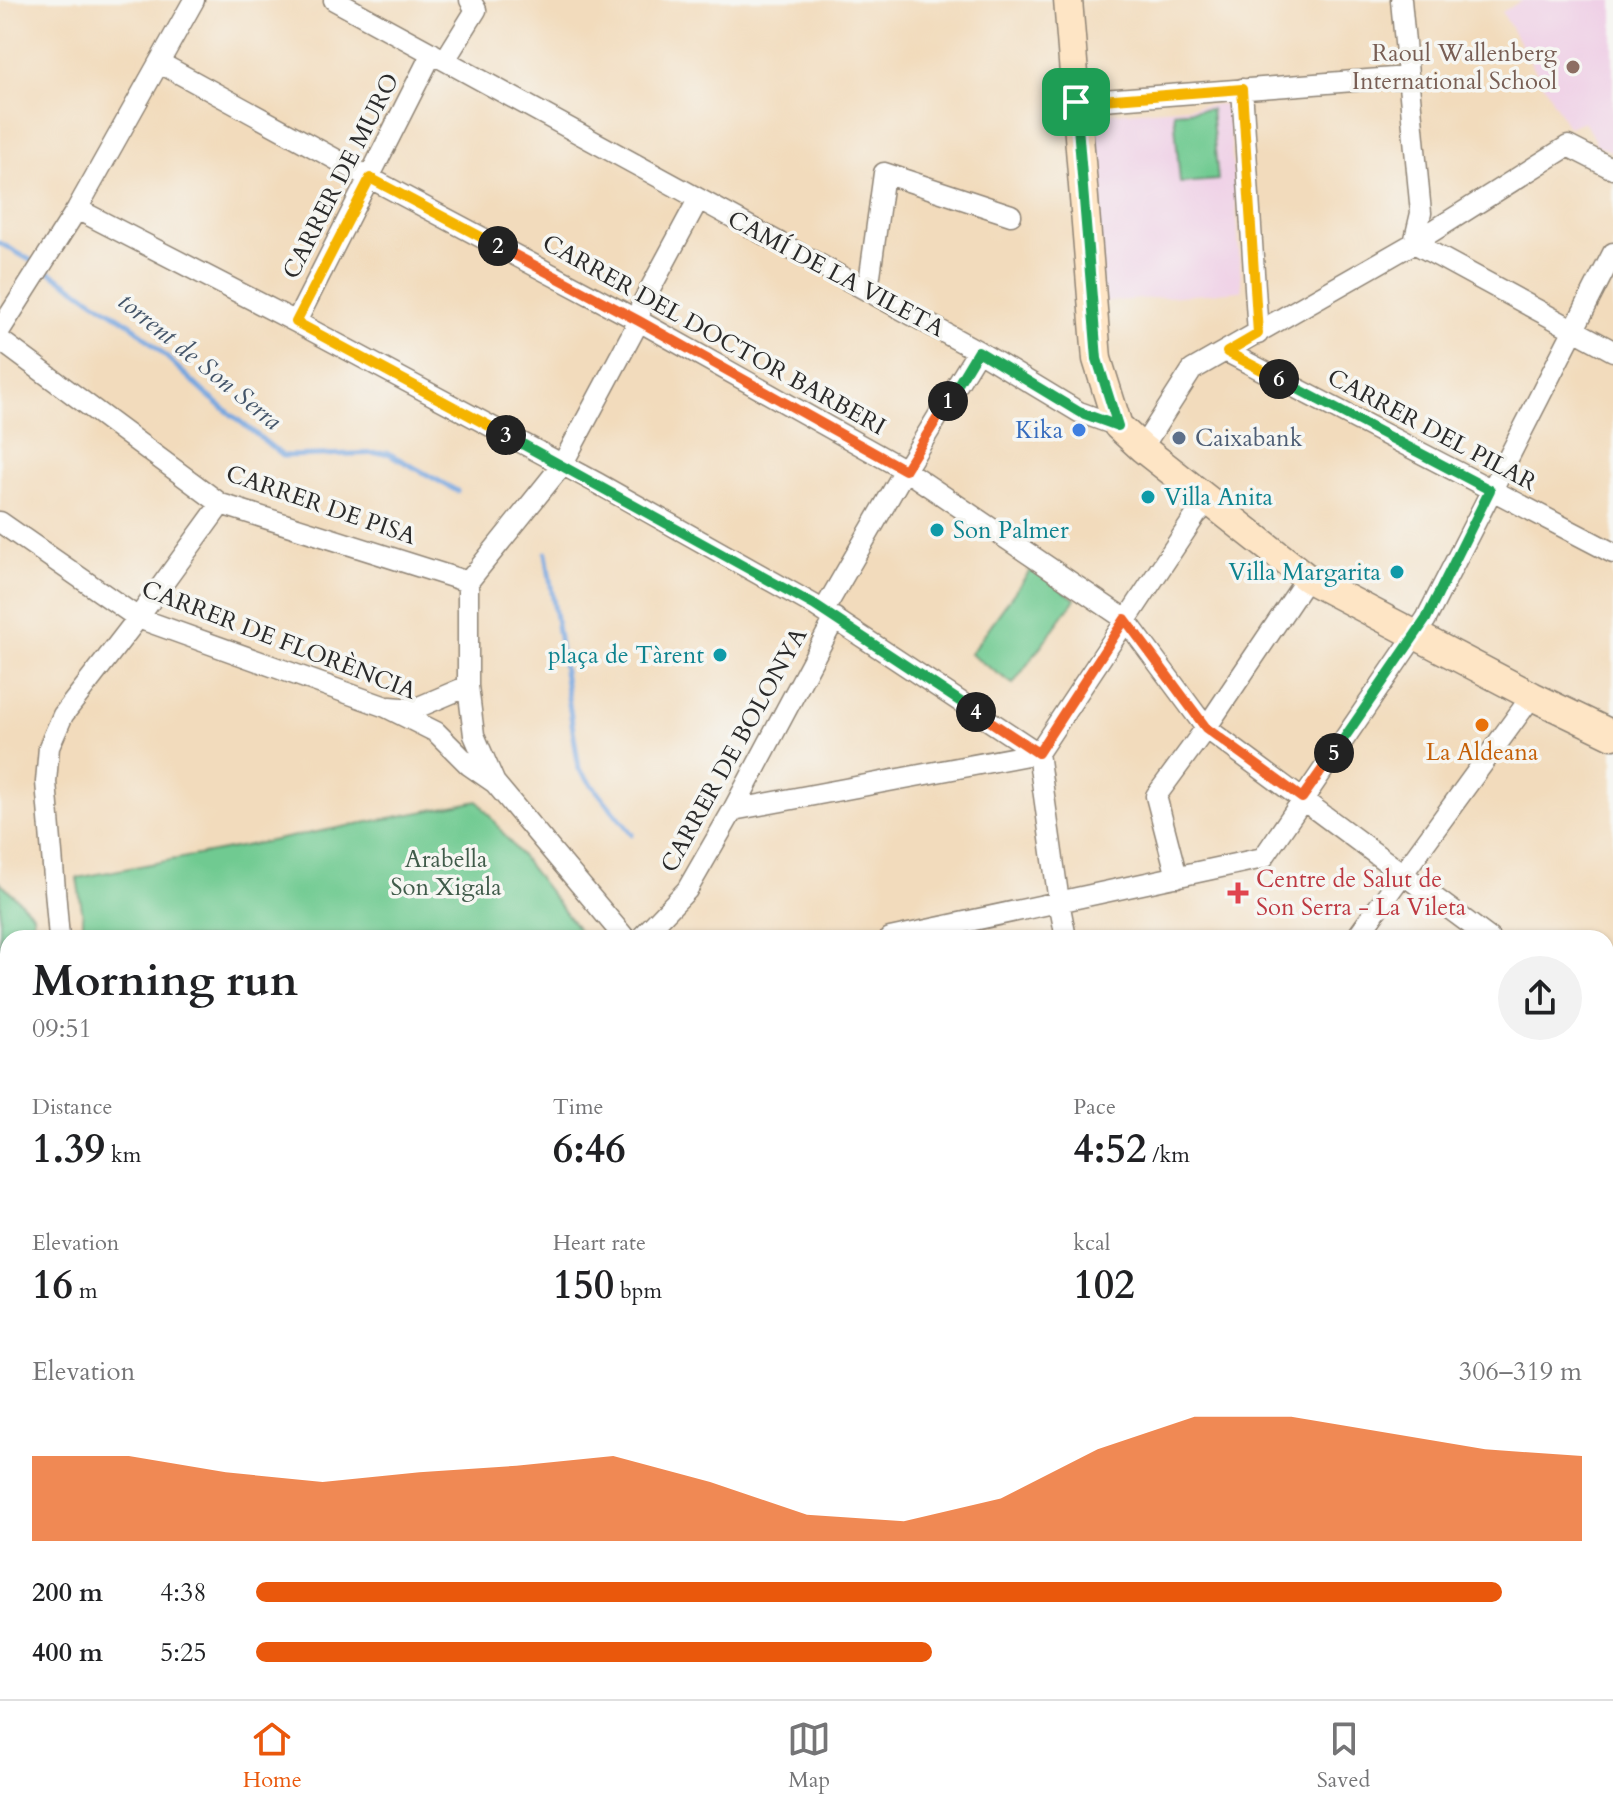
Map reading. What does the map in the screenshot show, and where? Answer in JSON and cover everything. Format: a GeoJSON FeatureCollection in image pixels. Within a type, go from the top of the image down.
{"type":"FeatureCollection","features":[{"type":"Feature","properties":{"kind":"street"},"geometry":{"type":"LineString","coordinates":[[0,330],[77,209],[194,0]]}},
{"type":"Feature","properties":{"kind":"street","name":"CAMÍ DE LA VILETA"},"geometry":{"type":"LineString","coordinates":[[334,0],[868,290],[1079,412],[1118,426],[1307,578],[1613,735]]}},
{"type":"Feature","properties":{"kind":"street"},"geometry":{"type":"LineString","coordinates":[[1068,0],[1097,359],[1118,426]]}},
{"type":"Feature","properties":{"kind":"street"},"geometry":{"type":"LineString","coordinates":[[1401,0],[1421,213],[1414,243]]}},
{"type":"Feature","properties":{"kind":"street","name":"CARRER DE MURO"},"geometry":{"type":"LineString","coordinates":[[296,322],[370,178],[439,56],[476,3]]}},
{"type":"Feature","properties":{"kind":"street","name":"CARRER DEL DOCTOR BARBERI"},"geometry":{"type":"LineString","coordinates":[[160,63],[639,321],[905,470],[1125,619],[1206,728],[1478,930]]}},
{"type":"Feature","properties":{"kind":"street"},"geometry":{"type":"LineString","coordinates":[[1076,102],[1407,77]]}},
{"type":"Feature","properties":{"kind":"street"},"geometry":{"type":"LineString","coordinates":[[1242,89],[1258,334]]}},
{"type":"Feature","properties":{"kind":"street"},"geometry":{"type":"LineString","coordinates":[[1142,448],[1192,370],[1414,243],[1568,146],[1613,169]]}},
{"type":"Feature","properties":{"kind":"street"},"geometry":{"type":"LineString","coordinates":[[868,290],[884,173],[1011,215]]}},
{"type":"Feature","properties":{"kind":"street"},"geometry":{"type":"LineString","coordinates":[[618,930],[495,783],[474,735],[468,686],[468,582],[562,465],[639,321],[641,306],[698,200]]}},
{"type":"Feature","properties":{"kind":"street"},"geometry":{"type":"LineString","coordinates":[[77,209],[562,465],[830,614],[1038,753]]}},
{"type":"Feature","properties":{"kind":"street"},"geometry":{"type":"LineString","coordinates":[[1414,243],[1613,351]]}},
{"type":"Feature","properties":{"kind":"street"},"geometry":{"type":"LineString","coordinates":[[928,930],[1263,858],[1415,636],[1613,253]]}},
{"type":"Feature","properties":{"kind":"street","name":"CARRER DE PISA"},"geometry":{"type":"LineString","coordinates":[[0,340],[221,504],[468,582]]}},
{"type":"Feature","properties":{"kind":"street","name":"CARRER DE BOLONYA"},"geometry":{"type":"LineString","coordinates":[[649,930],[687,890],[733,810],[905,470],[978,351]]}},
{"type":"Feature","properties":{"kind":"street","name":"CARRER DEL PILAR"},"geometry":{"type":"LineString","coordinates":[[1227,352],[1613,553]]}},
{"type":"Feature","properties":{"kind":"street"},"geometry":{"type":"LineString","coordinates":[[1064,930],[1038,753],[1125,619],[1196,515],[1209,502]]}},
{"type":"Feature","properties":{"kind":"street"},"geometry":{"type":"LineString","coordinates":[[58,930],[46,782],[49,747],[63,715],[221,504]]}},
{"type":"Feature","properties":{"kind":"street","name":"CARRER DE FLORÈNCIA"},"geometry":{"type":"LineString","coordinates":[[0,522],[138,618],[386,707],[436,732],[469,765],[495,783]]}},
{"type":"Feature","properties":{"kind":"street"},"geometry":{"type":"LineString","coordinates":[[1177,877],[1156,796],[1307,578]]}},
{"type":"Feature","properties":{"kind":"street"},"geometry":{"type":"LineString","coordinates":[[386,707],[414,709],[468,686]]}},
{"type":"Feature","properties":{"kind":"street"},"geometry":{"type":"LineString","coordinates":[[1362,930],[1532,696]]}},
{"type":"Feature","properties":{"kind":"street"},"geometry":{"type":"LineString","coordinates":[[733,810],[1038,753]]}},
{"type":"Feature","properties":{"kind":"shaded area","name":"Raoul Wallenberg International School"},"geometry":{"type":"Polygon","coordinates":[[[1523,0],[1613,0],[1613,152],[1597,145],[1584,121],[1568,127],[1502,12],[1523,0]]]}},
{"type":"Feature","properties":{"kind":"shaded area"},"geometry":{"type":"Polygon","coordinates":[[[1228,104],[1242,291],[1103,302],[1089,115],[1228,104]]]}},
{"type":"Feature","properties":{"kind":"green space"},"geometry":{"type":"Polygon","coordinates":[[[1211,109],[1218,180],[1180,183],[1174,112],[1211,109]]]}},
{"type":"Feature","properties":{"kind":"green space"},"geometry":{"type":"Polygon","coordinates":[[[1032,568],[1075,599],[1013,684],[970,654],[1032,568]]]}},
{"type":"Feature","properties":{"kind":"green space","name":"Arabella Son Xigala"},"geometry":{"type":"Polygon","coordinates":[[[478,801],[579,930],[83,930],[77,878],[478,801]]]}},
{"type":"Feature","properties":{"kind":"green space"},"geometry":{"type":"Polygon","coordinates":[[[0,882],[33,914],[34,930],[0,930],[0,882]]]}},
{"type":"Feature","properties":{"kind":"waterway"},"geometry":{"type":"LineString","coordinates":[[0,243],[37,264]]}},
{"type":"Feature","properties":{"kind":"waterway","name":"torrent de Son Serra"},"geometry":{"type":"LineString","coordinates":[[46,270],[132,325],[206,394],[283,456],[388,453],[457,491]]}},
{"type":"Feature","properties":{"kind":"waterway","name":"torrent de Son Serra"},"geometry":{"type":"LineString","coordinates":[[546,553],[579,769],[632,834]]}},
{"type":"Feature","properties":{"kind":"place","name":"Raoul Wallenberg International School"},"geometry":{"type":"Point","coordinates":[1573,67]}},
{"type":"Feature","properties":{"kind":"place","name":"Kika"},"geometry":{"type":"Point","coordinates":[1079,430]}},
{"type":"Feature","properties":{"kind":"place","name":"Caixabank"},"geometry":{"type":"Point","coordinates":[1179,438]}},
{"type":"Feature","properties":{"kind":"place","name":"Villa Anita"},"geometry":{"type":"Point","coordinates":[1148,497]}},
{"type":"Feature","properties":{"kind":"place","name":"Son Palmer"},"geometry":{"type":"Point","coordinates":[937,530]}},
{"type":"Feature","properties":{"kind":"place","name":"Villa Margarita"},"geometry":{"type":"Point","coordinates":[1397,572]}},
{"type":"Feature","properties":{"kind":"place","name":"plaça de Tàrent"},"geometry":{"type":"Point","coordinates":[720,655]}},
{"type":"Feature","properties":{"kind":"place","name":"La Aldeana"},"geometry":{"type":"Point","coordinates":[1482,725]}},
{"type":"Feature","properties":{"kind":"place","name":"Centre de Salut de Son Serra - La Vileta"},"geometry":{"type":"Point","coordinates":[1238,893]}},
{"type":"Feature","properties":{"kind":"route"},"geometry":{"type":"LineString","coordinates":[[1242,89],[1258,334],[1227,352],[1490,490],[1426,619],[1302,798],[1206,728],[1125,619],[1038,753],[814,605],[597,483],[296,322],[370,178],[639,321],[905,470],[978,351],[1079,412],[1118,426],[1097,359],[1076,102],[1242,89]]}}]}
